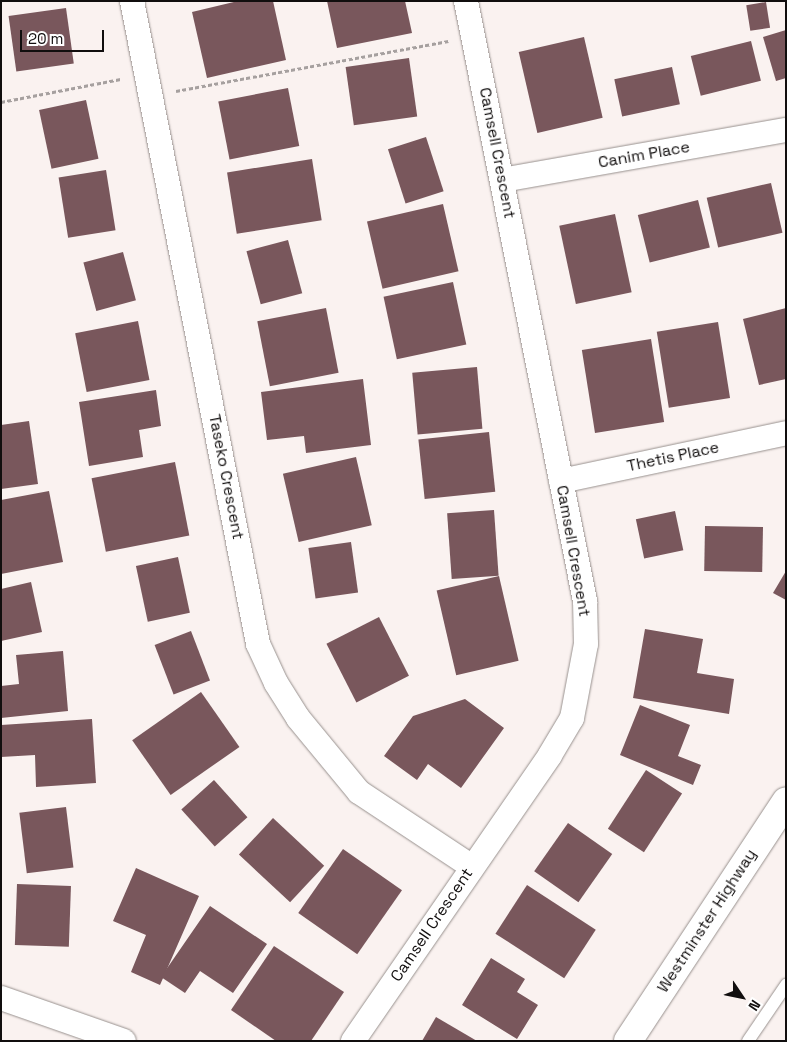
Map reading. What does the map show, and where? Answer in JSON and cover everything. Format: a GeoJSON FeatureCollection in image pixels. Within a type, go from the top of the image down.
{"type":"FeatureCollection","features":[{"type":"Feature","properties":{"kind":"main road","name":"Westminster Highway"},"geometry":{"type":"LineString","coordinates":[[628,1041],[786,801]]}},
{"type":"Feature","properties":{"kind":"street","name":"Taseko Crescent"},"geometry":{"type":"LineString","coordinates":[[132,1],[258,644],[276,683],[298,718],[359,792],[471,866]]}},
{"type":"Feature","properties":{"kind":"street","name":"Camsell Crescent"},"geometry":{"type":"LineString","coordinates":[[353,1041],[471,866],[550,755],[572,718],[581,682],[586,644],[585,601],[466,1]]}},
{"type":"Feature","properties":{"kind":"street","name":"Canim Place"},"geometry":{"type":"LineString","coordinates":[[502,180],[786,130]]}},
{"type":"Feature","properties":{"kind":"street","name":"Thetis Place"},"geometry":{"type":"LineString","coordinates":[[561,481],[786,433]]}},
{"type":"Feature","properties":{"kind":"street"},"geometry":{"type":"LineString","coordinates":[[1,998],[124,1041]]}},
{"type":"Feature","properties":{"kind":"lane"},"geometry":{"type":"LineString","coordinates":[[748,1041],[786,985]]}},
{"type":"Feature","properties":{"kind":"path"},"geometry":{"type":"LineString","coordinates":[[1,102],[148,85],[474,36]]}},
{"type":"Feature","properties":{"kind":"building"},"geometry":{"type":"Polygon","coordinates":[[[238,1],[273,1],[286,60],[207,78],[192,12],[238,1]]]}},
{"type":"Feature","properties":{"kind":"building"},"geometry":{"type":"Polygon","coordinates":[[[327,1],[405,1],[412,33],[337,48],[327,1]]]}},
{"type":"Feature","properties":{"kind":"building"},"geometry":{"type":"Polygon","coordinates":[[[766,2],[770,28],[750,31],[746,5],[766,2]]]}},
{"type":"Feature","properties":{"kind":"building"},"geometry":{"type":"Polygon","coordinates":[[[66,8],[74,63],[16,72],[9,16],[66,8]]]}},
{"type":"Feature","properties":{"kind":"building"},"geometry":{"type":"Polygon","coordinates":[[[786,30],[786,78],[776,81],[763,37],[786,30]]]}},
{"type":"Feature","properties":{"kind":"building"},"geometry":{"type":"Polygon","coordinates":[[[584,37],[603,118],[537,133],[519,52],[584,37]]]}},
{"type":"Feature","properties":{"kind":"building"},"geometry":{"type":"Polygon","coordinates":[[[751,41],[761,81],[701,96],[691,56],[751,41]]]}},
{"type":"Feature","properties":{"kind":"building"},"geometry":{"type":"Polygon","coordinates":[[[409,58],[417,116],[354,125],[346,67],[409,58]]]}},
{"type":"Feature","properties":{"kind":"building"},"geometry":{"type":"Polygon","coordinates":[[[672,67],[680,104],[622,116],[614,79],[672,67]]]}},
{"type":"Feature","properties":{"kind":"building"},"geometry":{"type":"Polygon","coordinates":[[[288,88],[299,146],[230,159],[218,102],[288,88]]]}},
{"type":"Feature","properties":{"kind":"building"},"geometry":{"type":"Polygon","coordinates":[[[86,100],[98,159],[52,169],[39,110],[86,100]]]}},
{"type":"Feature","properties":{"kind":"building"},"geometry":{"type":"Polygon","coordinates":[[[426,137],[444,191],[406,204],[388,149],[426,137]]]}},
{"type":"Feature","properties":{"kind":"building"},"geometry":{"type":"Polygon","coordinates":[[[312,159],[322,220],[237,234],[227,172],[312,159]]]}},
{"type":"Feature","properties":{"kind":"building"},"geometry":{"type":"Polygon","coordinates":[[[106,170],[116,230],[68,238],[59,178],[106,170]]]}},
{"type":"Feature","properties":{"kind":"building"},"geometry":{"type":"Polygon","coordinates":[[[771,183],[782,233],[718,248],[707,198],[771,183]]]}},
{"type":"Feature","properties":{"kind":"building"},"geometry":{"type":"Polygon","coordinates":[[[698,200],[710,248],[650,263],[638,215],[698,200]]]}},
{"type":"Feature","properties":{"kind":"building"},"geometry":{"type":"Polygon","coordinates":[[[443,204],[459,271],[383,289],[367,222],[443,204]]]}},
{"type":"Feature","properties":{"kind":"building"},"geometry":{"type":"Polygon","coordinates":[[[615,214],[632,292],[576,304],[559,226],[615,214]]]}},
{"type":"Feature","properties":{"kind":"building"},"geometry":{"type":"Polygon","coordinates":[[[288,240],[302,293],[261,304],[246,251],[288,240]]]}},
{"type":"Feature","properties":{"kind":"building"},"geometry":{"type":"Polygon","coordinates":[[[123,252],[136,300],[96,311],[83,263],[123,252]]]}},
{"type":"Feature","properties":{"kind":"building"},"geometry":{"type":"Polygon","coordinates":[[[453,282],[466,345],[397,359],[384,297],[453,282]]]}},
{"type":"Feature","properties":{"kind":"building"},"geometry":{"type":"Polygon","coordinates":[[[326,308],[339,373],[270,386],[257,321],[326,308]]]}},
{"type":"Feature","properties":{"kind":"building"},"geometry":{"type":"Polygon","coordinates":[[[786,308],[786,379],[759,385],[743,319],[786,308]]]}},
{"type":"Feature","properties":{"kind":"building"},"geometry":{"type":"Polygon","coordinates":[[[138,321],[149,380],[87,392],[75,333],[138,321]]]}},
{"type":"Feature","properties":{"kind":"building"},"geometry":{"type":"Polygon","coordinates":[[[718,322],[730,398],[669,408],[657,332],[718,322]]]}},
{"type":"Feature","properties":{"kind":"building"},"geometry":{"type":"Polygon","coordinates":[[[651,339],[664,422],[595,433],[582,350],[651,339]]]}},
{"type":"Feature","properties":{"kind":"building"},"geometry":{"type":"Polygon","coordinates":[[[477,367],[482,429],[418,434],[412,373],[477,367]]]}},
{"type":"Feature","properties":{"kind":"building"},"geometry":{"type":"Polygon","coordinates":[[[363,379],[371,445],[306,453],[304,436],[267,440],[261,392],[363,379]]]}},
{"type":"Feature","properties":{"kind":"building"},"geometry":{"type":"Polygon","coordinates":[[[156,390],[161,426],[139,430],[143,457],[89,466],[79,402],[156,390]]]}},
{"type":"Feature","properties":{"kind":"building"},"geometry":{"type":"Polygon","coordinates":[[[29,421],[38,484],[1,489],[1,425],[29,421]]]}},
{"type":"Feature","properties":{"kind":"building"},"geometry":{"type":"Polygon","coordinates":[[[489,432],[495,492],[425,499],[418,439],[489,432]]]}},
{"type":"Feature","properties":{"kind":"building"},"geometry":{"type":"Polygon","coordinates":[[[356,457],[372,525],[299,542],[283,474],[356,457]]]}},
{"type":"Feature","properties":{"kind":"building"},"geometry":{"type":"Polygon","coordinates":[[[175,462],[189,536],[106,552],[92,478],[175,462]]]}},
{"type":"Feature","properties":{"kind":"building"},"geometry":{"type":"Polygon","coordinates":[[[49,491],[63,562],[1,574],[1,500],[49,491]]]}},
{"type":"Feature","properties":{"kind":"building"},"geometry":{"type":"Polygon","coordinates":[[[494,510],[499,576],[452,579],[447,513],[494,510]]]}},
{"type":"Feature","properties":{"kind":"building"},"geometry":{"type":"Polygon","coordinates":[[[675,511],[683,550],[644,558],[636,519],[675,511]]]}},
{"type":"Feature","properties":{"kind":"building"},"geometry":{"type":"Polygon","coordinates":[[[705,526],[763,527],[762,572],[704,571],[705,526]]]}},
{"type":"Feature","properties":{"kind":"building"},"geometry":{"type":"Polygon","coordinates":[[[351,542],[358,593],[316,598],[308,548],[351,542]]]}},
{"type":"Feature","properties":{"kind":"building"},"geometry":{"type":"Polygon","coordinates":[[[178,557],[190,613],[148,622],[136,566],[178,557]]]}},
{"type":"Feature","properties":{"kind":"building"},"geometry":{"type":"Polygon","coordinates":[[[786,571],[786,600],[773,593],[786,571]]]}},
{"type":"Feature","properties":{"kind":"building"},"geometry":{"type":"Polygon","coordinates":[[[499,576],[519,661],[456,675],[437,590],[499,576]]]}},
{"type":"Feature","properties":{"kind":"building"},"geometry":{"type":"Polygon","coordinates":[[[31,582],[42,632],[1,641],[1,589],[31,582]]]}},
{"type":"Feature","properties":{"kind":"building"},"geometry":{"type":"Polygon","coordinates":[[[379,617],[409,676],[356,703],[326,644],[379,617]]]}},
{"type":"Feature","properties":{"kind":"building"},"geometry":{"type":"Polygon","coordinates":[[[645,629],[703,639],[697,673],[734,679],[729,714],[633,698],[645,629]]]}},
{"type":"Feature","properties":{"kind":"building"},"geometry":{"type":"Polygon","coordinates":[[[191,631],[210,680],[174,694],[155,645],[191,631]]]}},
{"type":"Feature","properties":{"kind":"building"},"geometry":{"type":"Polygon","coordinates":[[[63,651],[68,711],[1,718],[1,686],[19,684],[16,655],[63,651]]]}},
{"type":"Feature","properties":{"kind":"building"},"geometry":{"type":"Polygon","coordinates":[[[201,692],[239,747],[171,795],[132,740],[201,692]]]}},
{"type":"Feature","properties":{"kind":"building"},"geometry":{"type":"Polygon","coordinates":[[[465,699],[504,728],[461,788],[428,764],[417,780],[384,756],[413,716],[465,699]]]}},
{"type":"Feature","properties":{"kind":"building"},"geometry":{"type":"Polygon","coordinates":[[[640,705],[690,725],[678,756],[701,765],[693,785],[620,755],[640,705]]]}},
{"type":"Feature","properties":{"kind":"building"},"geometry":{"type":"Polygon","coordinates":[[[92,719],[96,783],[36,787],[35,755],[1,757],[1,725],[92,719]]]}},
{"type":"Feature","properties":{"kind":"building"},"geometry":{"type":"Polygon","coordinates":[[[646,770],[682,793],[644,852],[608,829],[646,770]]]}},
{"type":"Feature","properties":{"kind":"building"},"geometry":{"type":"Polygon","coordinates":[[[214,780],[247,817],[215,847],[181,809],[214,780]]]}},
{"type":"Feature","properties":{"kind":"building"},"geometry":{"type":"Polygon","coordinates":[[[66,807],[73,868],[27,873],[19,813],[66,807]]]}},
{"type":"Feature","properties":{"kind":"building"},"geometry":{"type":"Polygon","coordinates":[[[273,818],[324,866],[290,902],[239,855],[273,818]]]}},
{"type":"Feature","properties":{"kind":"building"},"geometry":{"type":"Polygon","coordinates":[[[568,823],[612,854],[578,902],[534,871],[568,823]]]}},
{"type":"Feature","properties":{"kind":"building"},"geometry":{"type":"Polygon","coordinates":[[[343,849],[402,890],[357,954],[298,913],[343,849]]]}},
{"type":"Feature","properties":{"kind":"building"},"geometry":{"type":"Polygon","coordinates":[[[136,868],[199,896],[160,985],[131,972],[146,935],[113,921],[136,868]]]}},
{"type":"Feature","properties":{"kind":"building"},"geometry":{"type":"Polygon","coordinates":[[[17,884],[71,886],[69,947],[15,945],[17,884]]]}},
{"type":"Feature","properties":{"kind":"building"},"geometry":{"type":"Polygon","coordinates":[[[527,885],[596,930],[564,978],[495,934],[527,885]]]}},
{"type":"Feature","properties":{"kind":"building"},"geometry":{"type":"Polygon","coordinates":[[[210,906],[267,944],[233,993],[200,971],[185,993],[161,977],[210,906]]]}},
{"type":"Feature","properties":{"kind":"building"},"geometry":{"type":"Polygon","coordinates":[[[274,946],[344,992],[311,1041],[276,1041],[231,1010],[274,946]]]}},
{"type":"Feature","properties":{"kind":"building"},"geometry":{"type":"Polygon","coordinates":[[[491,958],[525,979],[517,992],[538,1005],[517,1039],[462,1005],[491,958]]]}},
{"type":"Feature","properties":{"kind":"building"},"geometry":{"type":"Polygon","coordinates":[[[436,1017],[477,1041],[422,1041],[436,1017]]]}}]}
